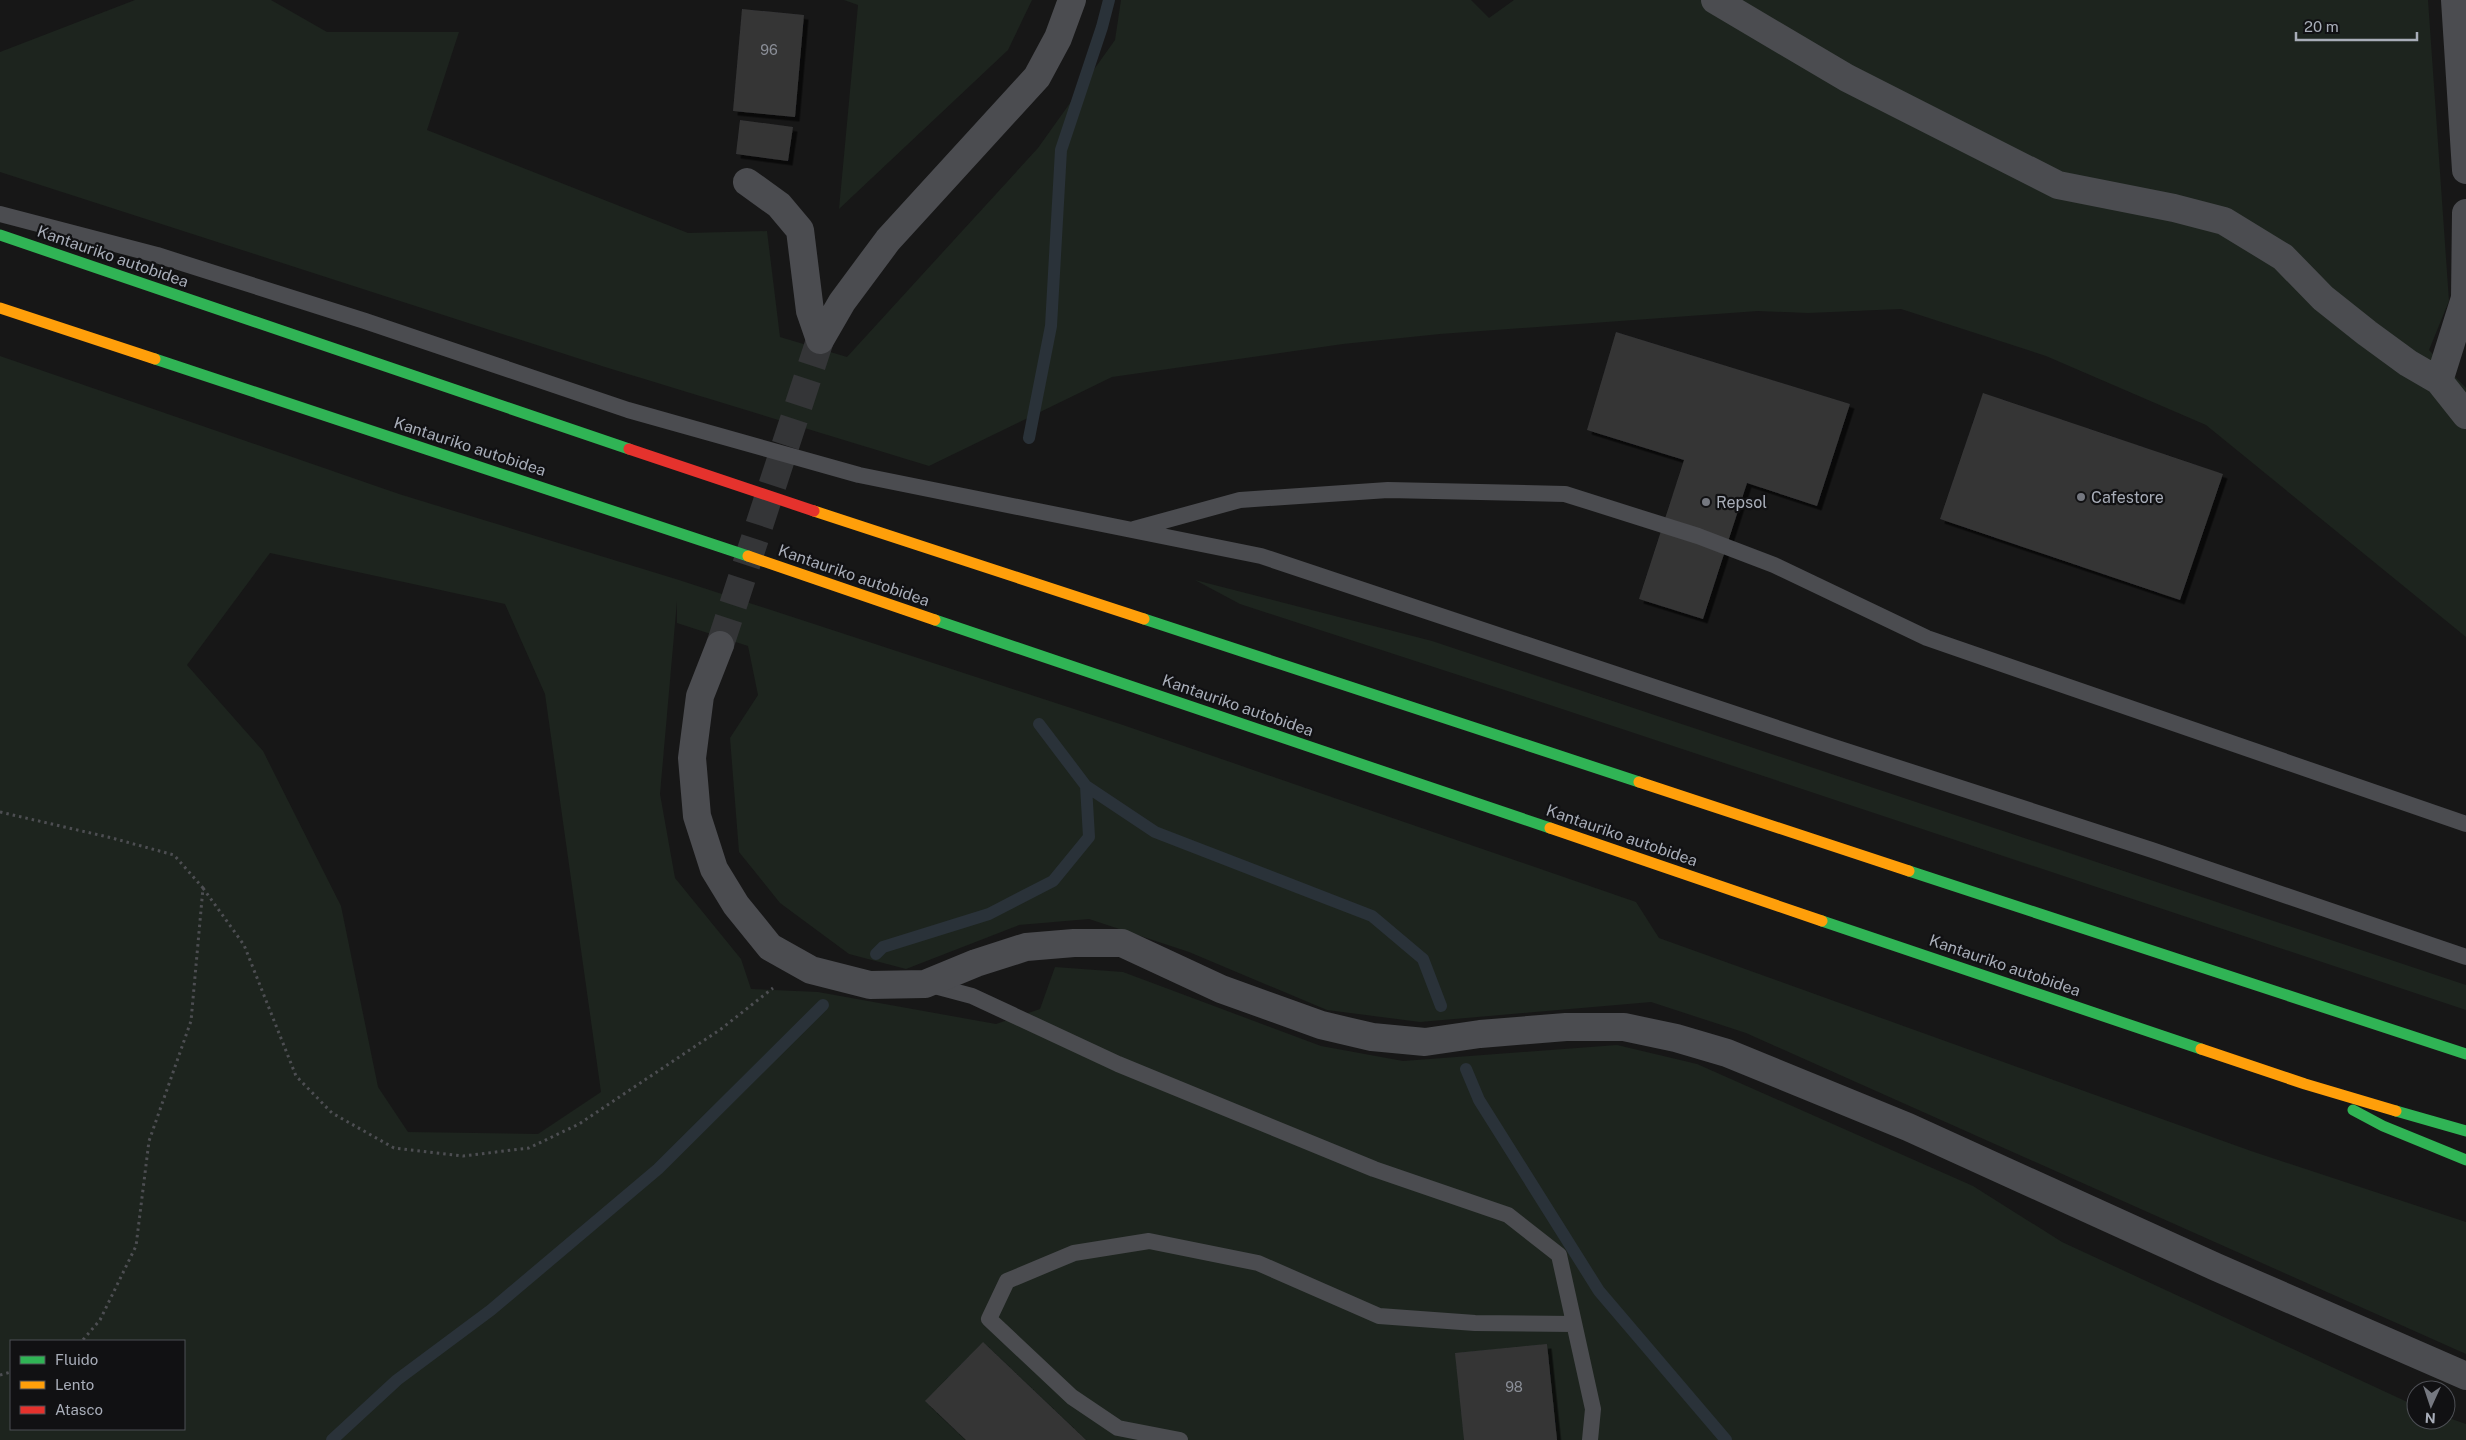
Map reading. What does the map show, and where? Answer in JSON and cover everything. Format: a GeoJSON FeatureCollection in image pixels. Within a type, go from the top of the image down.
{"type":"FeatureCollection","features":[{"type":"Feature","properties":{"kind":"highway","name":"Kantauriko autobidea"},"geometry":{"type":"LineString","coordinates":[[0,235],[754,491],[2466,1054]]}},
{"type":"Feature","properties":{"kind":"highway","name":"Kantauriko autobidea"},"geometry":{"type":"LineString","coordinates":[[0,308],[490,469],[2305,1084],[2466,1131]]}},
{"type":"Feature","properties":{"kind":"highway"},"geometry":{"type":"LineString","coordinates":[[2305,1084],[2382,1126],[2466,1160]]}},
{"type":"Feature","properties":{"kind":"street"},"geometry":{"type":"LineString","coordinates":[[747,182],[779,205],[800,230],[810,311],[820,340],[842,302],[888,240],[1037,78],[1058,38],[1072,0]]}},
{"type":"Feature","properties":{"kind":"street"},"geometry":{"type":"LineString","coordinates":[[1715,0],[1847,78],[2058,185],[2174,208],[2224,221],[2283,257],[2323,298],[2367,333],[2408,363],[2439,381],[2466,414]]}},
{"type":"Feature","properties":{"kind":"street"},"geometry":{"type":"LineString","coordinates":[[2455,0],[2466,170]]}},
{"type":"Feature","properties":{"kind":"street"},"geometry":{"type":"LineString","coordinates":[[2439,381],[2465,298],[2466,213]]}},
{"type":"Feature","properties":{"kind":"street"},"geometry":{"type":"LineString","coordinates":[[720,645],[700,696],[692,758],[697,816],[714,869],[736,905],[770,947],[811,970],[870,985],[925,984],[976,963],[1026,947],[1074,943],[1122,943],[1221,989],[1321,1025],[1372,1037],[1425,1042],[1480,1034],[1585,1027],[1624,1027],[1676,1038],[1727,1053],[1899,1124],[2216,1267],[2466,1376]]}},
{"type":"Feature","properties":{"kind":"lane"},"geometry":{"type":"LineString","coordinates":[[0,214],[157,254],[365,320],[628,410],[859,475],[1261,556],[1831,746],[2142,847],[2466,957]]}},
{"type":"Feature","properties":{"kind":"lane"},"geometry":{"type":"LineString","coordinates":[[1132,529],[1240,500],[1388,490],[1565,494],[1698,536],[1774,565],[1927,638],[2466,824]]}},
{"type":"Feature","properties":{"kind":"lane"},"geometry":{"type":"LineString","coordinates":[[925,984],[972,996],[1118,1064],[1365,1165],[1508,1215],[1559,1255],[1593,1409],[1590,1440]]}},
{"type":"Feature","properties":{"kind":"lane"},"geometry":{"type":"LineString","coordinates":[[1180,1440],[1118,1428],[1072,1397],[989,1319],[1007,1281],[1074,1253],[1149,1241],[1258,1263],[1379,1316],[1475,1323],[1574,1324]]}},
{"type":"Feature","properties":{"kind":"path"},"geometry":{"type":"LineString","coordinates":[[0,812],[112,838],[174,855],[203,888],[244,945],[296,1076],[332,1113],[394,1148],[463,1156],[529,1148],[579,1124],[721,1030],[767,994],[797,962]]}},
{"type":"Feature","properties":{"kind":"path"},"geometry":{"type":"LineString","coordinates":[[83,1340],[100,1320],[136,1246],[149,1141],[191,1020],[203,888]]}},
{"type":"Feature","properties":{"kind":"shaded area"},"geometry":{"type":"Polygon","coordinates":[[[135,0],[271,0],[327,32],[459,32],[427,130],[688,233],[767,231],[780,337],[847,357],[1038,148],[1115,40],[1121,0],[1471,0],[1489,18],[1514,0],[2428,0],[2449,301],[2429,350],[2466,388],[2466,637],[2206,425],[2046,356],[1901,309],[1808,313],[1758,311],[1440,334],[1343,344],[1112,377],[929,466],[605,367],[0,172],[0,52],[135,0]]]}},
{"type":"Feature","properties":{"kind":"shaded area"},"geometry":{"type":"Polygon","coordinates":[[[844,0],[1032,0],[1008,50],[839,209],[858,5],[844,0]]]}},
{"type":"Feature","properties":{"kind":"shaded area"},"geometry":{"type":"Polygon","coordinates":[[[0,356],[399,494],[679,580],[1123,725],[1636,902],[1659,938],[2251,1151],[2466,1222],[2466,1354],[1746,1033],[1651,1002],[1420,1022],[1327,1010],[1189,952],[1089,919],[1019,925],[906,969],[849,954],[780,903],[739,852],[730,738],[758,695],[748,646],[677,623],[677,601],[660,794],[675,878],[741,959],[751,989],[818,992],[996,1024],[1040,1009],[1055,967],[1123,972],[1321,1046],[1403,1061],[1617,1045],[1697,1064],[1973,1186],[2062,1242],[2406,1401],[2406,1430],[2456,1430],[2456,1420],[2466,1424],[2466,1440],[0,1440],[0,356]],[[270,553],[187,665],[263,751],[341,906],[378,1087],[408,1132],[538,1134],[601,1092],[545,694],[505,604],[270,553]]]}},
{"type":"Feature","properties":{"kind":"shaded area"},"geometry":{"type":"Polygon","coordinates":[[[1195,580],[1432,641],[2466,985],[2466,1010],[1538,701],[1240,604],[1195,580]]]}},
{"type":"Feature","properties":{"kind":"building"},"geometry":{"type":"Polygon","coordinates":[[[742,9],[804,15],[795,117],[733,111],[742,9]]]}},
{"type":"Feature","properties":{"kind":"building"},"geometry":{"type":"Polygon","coordinates":[[[740,120],[793,127],[788,161],[736,154],[740,120]]]}},
{"type":"Feature","properties":{"kind":"building"},"geometry":{"type":"Polygon","coordinates":[[[1616,332],[1850,404],[1817,506],[1747,483],[1703,619],[1639,599],[1684,460],[1587,430],[1616,332]]]}},
{"type":"Feature","properties":{"kind":"building","name":"Cafestore"},"geometry":{"type":"Polygon","coordinates":[[[1983,393],[2223,474],[2180,600],[1940,519],[1983,393]]]}},
{"type":"Feature","properties":{"kind":"building"},"geometry":{"type":"Polygon","coordinates":[[[983,1342],[1086,1440],[966,1440],[925,1401],[983,1342]]]}},
{"type":"Feature","properties":{"kind":"building"},"geometry":{"type":"Polygon","coordinates":[[[1547,1344],[1557,1440],[1464,1440],[1455,1353],[1547,1344]]]}},
{"type":"Feature","properties":{"kind":"waterway"},"geometry":{"type":"LineString","coordinates":[[1029,438],[1051,326],[1061,150],[1102,27],[1109,0]]}},
{"type":"Feature","properties":{"kind":"waterway"},"geometry":{"type":"LineString","coordinates":[[1039,724],[1086,786],[1155,832],[1372,916],[1423,959],[1441,1006]]}},
{"type":"Feature","properties":{"kind":"waterway"},"geometry":{"type":"LineString","coordinates":[[876,954],[883,947],[989,914],[1053,881],[1089,837],[1086,786]]}},
{"type":"Feature","properties":{"kind":"waterway"},"geometry":{"type":"LineString","coordinates":[[332,1440],[397,1380],[491,1310],[658,1169],[823,1005]]}},
{"type":"Feature","properties":{"kind":"waterway"},"geometry":{"type":"LineString","coordinates":[[1466,1069],[1479,1100],[1599,1291],[1726,1440]]}},
{"type":"Feature","properties":{"kind":"tunnel"},"geometry":{"type":"LineString","coordinates":[[720,645],[820,340]]}},
{"type":"Feature","properties":{"kind":"traffic: fast"},"geometry":{"type":"LineString","coordinates":[[0,235],[629,449]]}},
{"type":"Feature","properties":{"kind":"traffic: fast"},"geometry":{"type":"LineString","coordinates":[[155,359],[748,556]]}},
{"type":"Feature","properties":{"kind":"traffic: fast"},"geometry":{"type":"LineString","coordinates":[[1144,619],[1639,782]]}},
{"type":"Feature","properties":{"kind":"traffic: fast"},"geometry":{"type":"LineString","coordinates":[[935,620],[1550,828]]}},
{"type":"Feature","properties":{"kind":"traffic: fast"},"geometry":{"type":"LineString","coordinates":[[1909,871],[2466,1054]]}},
{"type":"Feature","properties":{"kind":"traffic: fast"},"geometry":{"type":"LineString","coordinates":[[1822,921],[2201,1049]]}},
{"type":"Feature","properties":{"kind":"traffic: fast"},"geometry":{"type":"LineString","coordinates":[[2353,1110],[2383,1126],[2466,1160]]}},
{"type":"Feature","properties":{"kind":"traffic: fast"},"geometry":{"type":"LineString","coordinates":[[2396,1111],[2466,1131]]}},
{"type":"Feature","properties":{"kind":"traffic: slow"},"geometry":{"type":"LineString","coordinates":[[0,308],[155,359]]}},
{"type":"Feature","properties":{"kind":"traffic: slow"},"geometry":{"type":"LineString","coordinates":[[814,511],[1144,619]]}},
{"type":"Feature","properties":{"kind":"traffic: slow"},"geometry":{"type":"LineString","coordinates":[[748,556],[935,620]]}},
{"type":"Feature","properties":{"kind":"traffic: slow"},"geometry":{"type":"LineString","coordinates":[[1639,782],[1909,871]]}},
{"type":"Feature","properties":{"kind":"traffic: slow"},"geometry":{"type":"LineString","coordinates":[[1550,828],[1822,921]]}},
{"type":"Feature","properties":{"kind":"traffic: slow"},"geometry":{"type":"LineString","coordinates":[[2201,1049],[2305,1084],[2396,1111]]}},
{"type":"Feature","properties":{"kind":"traffic: jam"},"geometry":{"type":"LineString","coordinates":[[629,449],[814,511]]}},
{"type":"Feature","properties":{"kind":"place","name":"Cafestore"},"geometry":{"type":"Point","coordinates":[2081,497]}},
{"type":"Feature","properties":{"kind":"place","name":"Repsol"},"geometry":{"type":"Point","coordinates":[1706,502]}}]}
